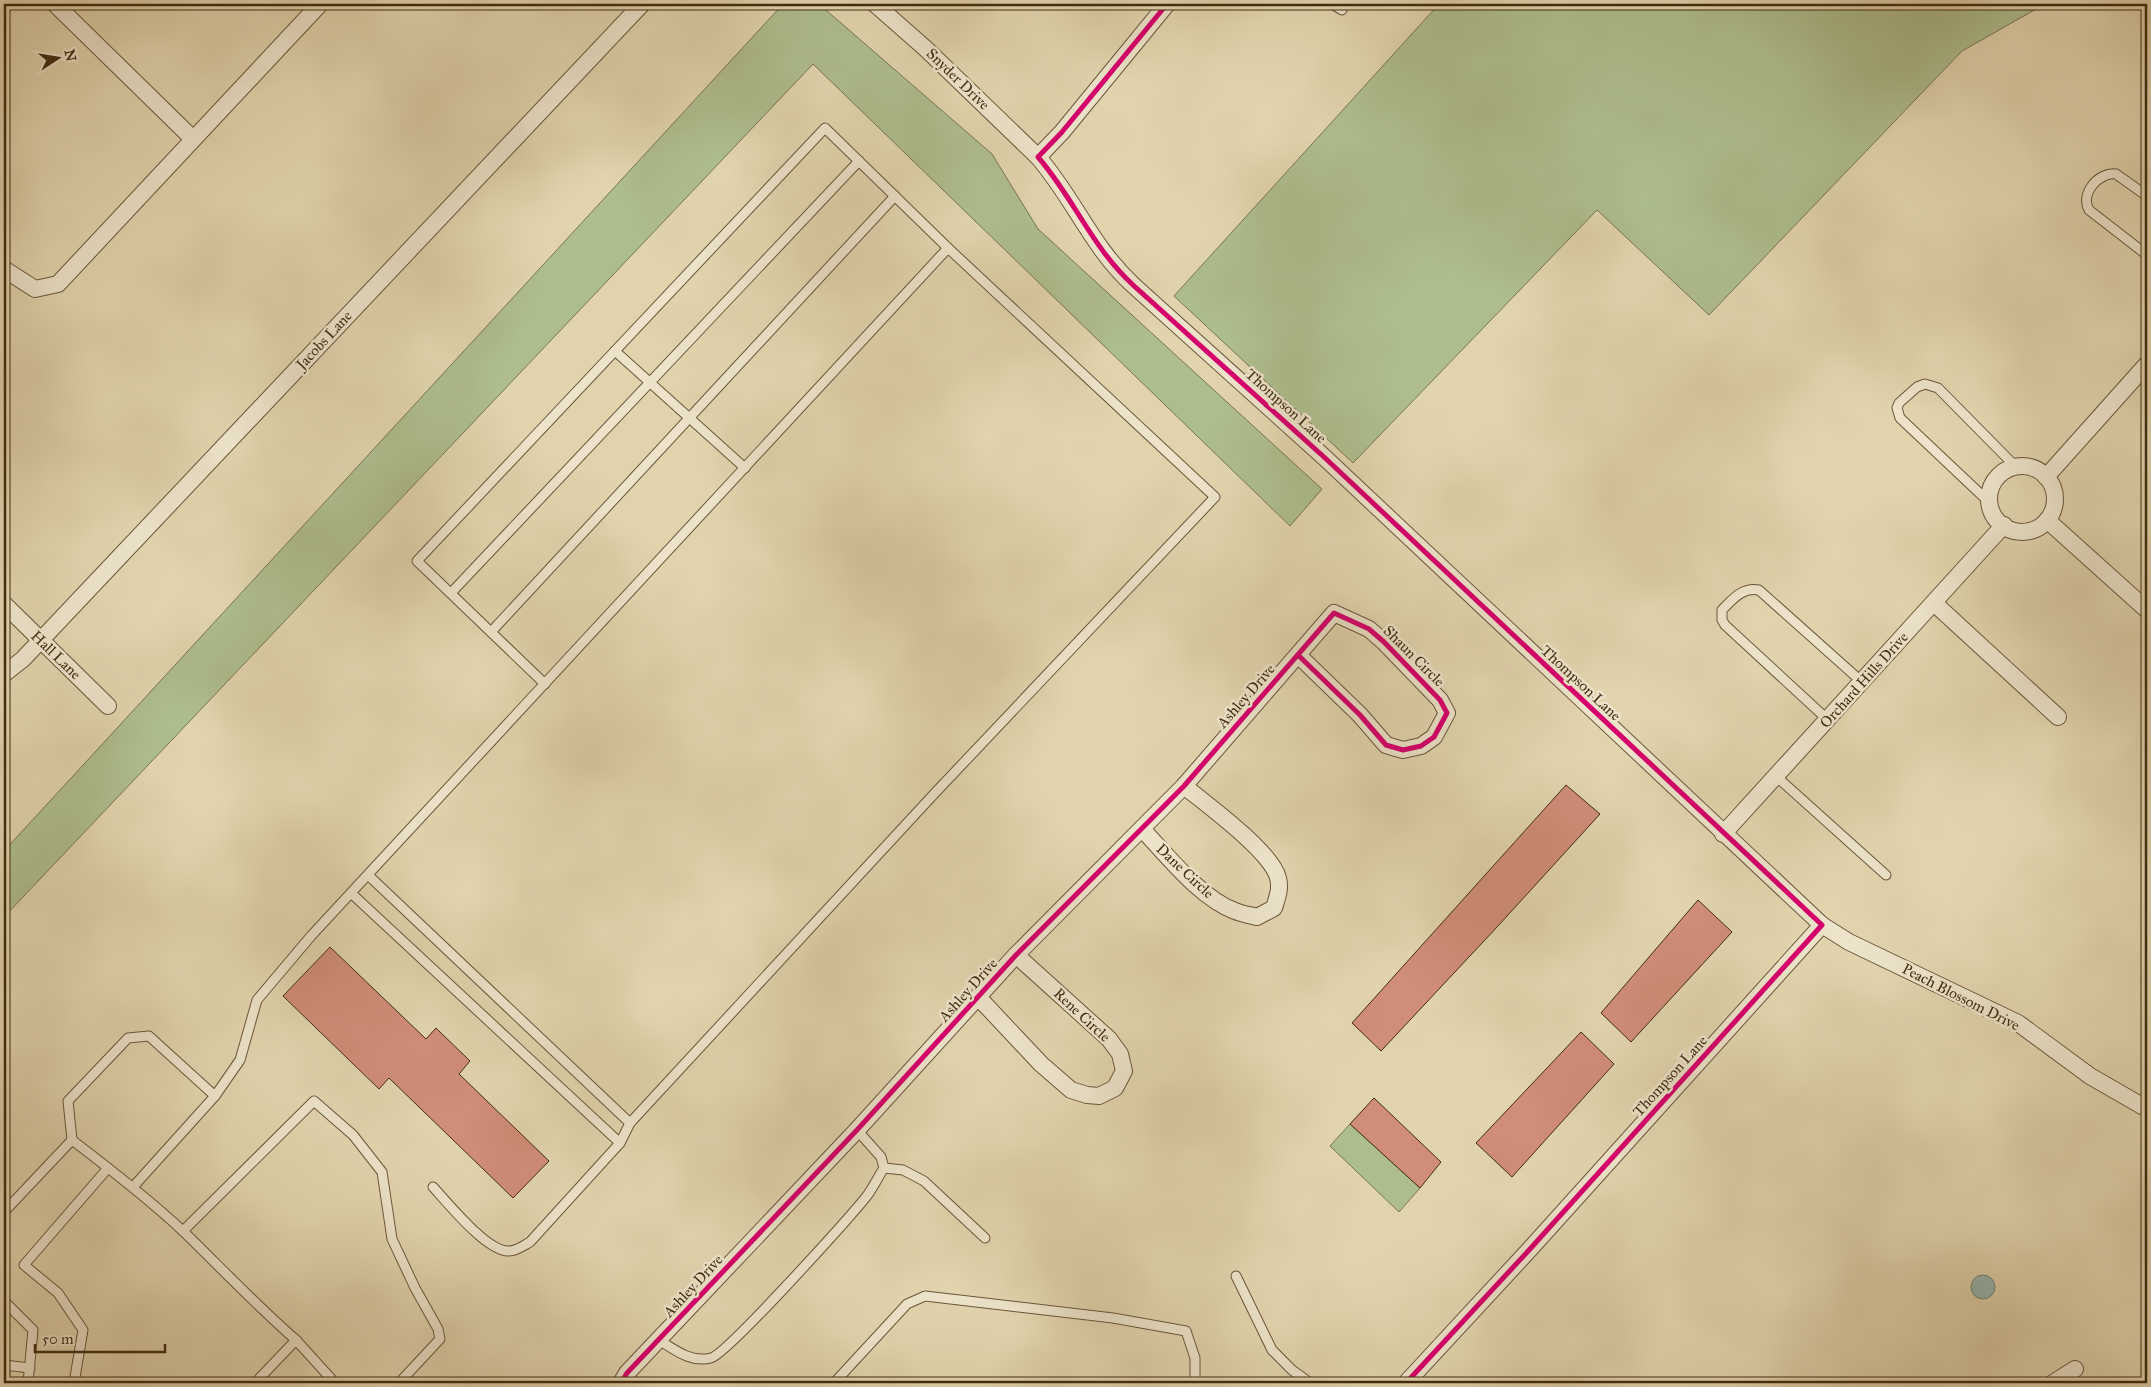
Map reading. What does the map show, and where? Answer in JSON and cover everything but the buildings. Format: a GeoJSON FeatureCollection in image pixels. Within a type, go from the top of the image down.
{"type":"FeatureCollection","features":[{"type":"Feature","properties":{"kind":"street"},"geometry":{"type":"LineString","coordinates":[[55,4],[193,139]]}},
{"type":"Feature","properties":{"kind":"street"},"geometry":{"type":"LineString","coordinates":[[4,269],[35,289],[58,284],[320,4]]}},
{"type":"Feature","properties":{"kind":"street","name":"Jacobs Lane"},"geometry":{"type":"LineString","coordinates":[[4,674],[23,659],[642,4]]}},
{"type":"Feature","properties":{"kind":"street","name":"Snyder Drive"},"geometry":{"type":"LineString","coordinates":[[875,4],[926,48],[1038,158]]}},
{"type":"Feature","properties":{"kind":"street"},"geometry":{"type":"LineString","coordinates":[[1038,158],[1062,132],[1167,4]]}},
{"type":"Feature","properties":{"kind":"street","name":"Thompson Lane"},"geometry":{"type":"LineString","coordinates":[[1038,158],[1056,178],[1093,239],[1118,271],[1324,457],[1822,925],[1530,1249],[1406,1383]]}},
{"type":"Feature","properties":{"kind":"street"},"geometry":{"type":"LineString","coordinates":[[2046,476],[2147,364]]}},
{"type":"Feature","properties":{"kind":"street"},"geometry":{"type":"LineString","coordinates":[[2023,466],[2036,469],[2046,476],[2053,487],[2055,500],[2052,513],[2047,520],[2034,530],[2022,532],[2009,529],[1998,522],[1990,503],[1992,486],[2000,475],[2010,468],[2023,466]]}},
{"type":"Feature","properties":{"kind":"street"},"geometry":{"type":"LineString","coordinates":[[2047,520],[2147,610]]}},
{"type":"Feature","properties":{"kind":"street","name":"Orchard Hills Drive"},"geometry":{"type":"LineString","coordinates":[[1723,834],[1777,777],[2004,525]]}},
{"type":"Feature","properties":{"kind":"street"},"geometry":{"type":"LineString","coordinates":[[1934,603],[2058,717]]}},
{"type":"Feature","properties":{"kind":"street","name":"Hall Lane"},"geometry":{"type":"LineString","coordinates":[[4,604],[108,706]]}},
{"type":"Feature","properties":{"kind":"street","name":"Shaun Circle"},"geometry":{"type":"LineString","coordinates":[[1298,655],[1360,715],[1386,745],[1403,750],[1421,746],[1434,736],[1447,712],[1440,700],[1369,629],[1334,613]]}},
{"type":"Feature","properties":{"kind":"street","name":"Ashley Drive"},"geometry":{"type":"LineString","coordinates":[[621,1383],[628,1373],[857,1130],[1016,956],[1184,786],[1334,613]]}},
{"type":"Feature","properties":{"kind":"street","name":"Dane Circle"},"geometry":{"type":"LineString","coordinates":[[1142,829],[1199,888],[1222,905],[1235,911],[1258,917],[1274,908],[1279,892],[1278,876],[1265,858],[1252,841],[1184,786]]}},
{"type":"Feature","properties":{"kind":"street","name":"Peach Blossom Drive"},"geometry":{"type":"LineString","coordinates":[[1822,925],[1849,942],[2018,1023],[2090,1076],[2142,1106],[2147,1107]]}},
{"type":"Feature","properties":{"kind":"street","name":"Rene Circle"},"geometry":{"type":"LineString","coordinates":[[978,997],[1041,1064],[1071,1090],[1087,1095],[1099,1096],[1115,1088],[1124,1071],[1120,1054],[1109,1039],[1016,956]]}},
{"type":"Feature","properties":{"kind":"street"},"geometry":{"type":"LineString","coordinates":[[2053,1383],[2075,1369]]}},
{"type":"Feature","properties":{"kind":"lane"},"geometry":{"type":"LineString","coordinates":[[1332,4],[1342,10]]}},
{"type":"Feature","properties":{"kind":"lane"},"geometry":{"type":"LineString","coordinates":[[433,1187],[487,1242],[508,1252],[530,1242],[620,1143],[630,1123],[934,794],[1215,497],[948,248],[826,128],[417,561],[545,684]]}},
{"type":"Feature","properties":{"kind":"lane"},"geometry":{"type":"LineString","coordinates":[[451,593],[859,161]]}},
{"type":"Feature","properties":{"kind":"lane"},"geometry":{"type":"LineString","coordinates":[[2147,196],[2116,174],[2110,173],[2100,178],[2086,195],[2085,200],[2089,210],[2147,255]]}},
{"type":"Feature","properties":{"kind":"lane"},"geometry":{"type":"LineString","coordinates":[[491,632],[895,196]]}},
{"type":"Feature","properties":{"kind":"lane"},"geometry":{"type":"LineString","coordinates":[[133,1187],[215,1096],[240,1060],[257,1000],[351,893],[948,248]]}},
{"type":"Feature","properties":{"kind":"lane"},"geometry":{"type":"LineString","coordinates":[[615,351],[745,468]]}},
{"type":"Feature","properties":{"kind":"lane"},"geometry":{"type":"LineString","coordinates":[[1990,503],[1900,418],[1897,408],[1899,403],[1917,387],[1925,384],[1938,388],[2016,468]]}},
{"type":"Feature","properties":{"kind":"lane"},"geometry":{"type":"LineString","coordinates":[[1828,720],[1725,625],[1722,620],[1722,610],[1742,591],[1751,588],[1759,590],[1862,682]]}},
{"type":"Feature","properties":{"kind":"lane"},"geometry":{"type":"LineString","coordinates":[[1777,777],[1886,875]]}},
{"type":"Feature","properties":{"kind":"lane"},"geometry":{"type":"LineString","coordinates":[[368,875],[630,1123]]}},
{"type":"Feature","properties":{"kind":"lane"},"geometry":{"type":"LineString","coordinates":[[351,893],[620,1143]]}},
{"type":"Feature","properties":{"kind":"lane"},"geometry":{"type":"LineString","coordinates":[[215,1096],[150,1036],[128,1038],[68,1101],[72,1140],[133,1187],[183,1231],[259,1307],[296,1340],[335,1383]]}},
{"type":"Feature","properties":{"kind":"lane"},"geometry":{"type":"LineString","coordinates":[[183,1231],[314,1101],[353,1135],[382,1172],[392,1239],[415,1288],[438,1328],[440,1339],[399,1383]]}},
{"type":"Feature","properties":{"kind":"lane"},"geometry":{"type":"LineString","coordinates":[[659,1340],[682,1355],[697,1359],[713,1358],[744,1331],[867,1196],[884,1168],[881,1157],[857,1130]]}},
{"type":"Feature","properties":{"kind":"lane"},"geometry":{"type":"LineString","coordinates":[[4,1212],[72,1140]]}},
{"type":"Feature","properties":{"kind":"lane"},"geometry":{"type":"LineString","coordinates":[[74,1383],[83,1330],[58,1293],[24,1265],[108,1168]]}},
{"type":"Feature","properties":{"kind":"lane"},"geometry":{"type":"LineString","coordinates":[[884,1168],[904,1170],[924,1181],[985,1238]]}},
{"type":"Feature","properties":{"kind":"lane"},"geometry":{"type":"LineString","coordinates":[[1236,1276],[1272,1350],[1310,1383]]}},
{"type":"Feature","properties":{"kind":"lane"},"geometry":{"type":"LineString","coordinates":[[834,1383],[907,1304],[925,1296],[1113,1318],[1186,1331],[1195,1358],[1195,1383]]}},
{"type":"Feature","properties":{"kind":"lane"},"geometry":{"type":"LineString","coordinates":[[4,1301],[33,1330],[28,1383]]}},
{"type":"Feature","properties":{"kind":"lane"},"geometry":{"type":"LineString","coordinates":[[255,1383],[296,1340]]}},
{"type":"Feature","properties":{"kind":"lane"},"geometry":{"type":"LineString","coordinates":[[4,1365],[30,1368]]}},
{"type":"Feature","properties":{"kind":"green space"},"geometry":{"type":"Polygon","coordinates":[[[783,4],[819,4],[992,154],[1038,229],[1322,489],[1290,526],[813,64],[4,917],[4,851],[783,4]]]}},
{"type":"Feature","properties":{"kind":"green space"},"geometry":{"type":"Polygon","coordinates":[[[1439,4],[2045,4],[1962,51],[1709,315],[1597,210],[1353,463],[1174,296],[1439,4]]]}},
{"type":"Feature","properties":{"kind":"green space"},"geometry":{"type":"Polygon","coordinates":[[[1350,1124],[1420,1188],[1399,1212],[1330,1146],[1350,1124]]]}},
{"type":"Feature","properties":{"kind":"water"},"geometry":{"type":"Polygon","coordinates":[[[1983,1275],[1988,1276],[1994,1282],[1994,1292],[1988,1298],[1983,1299],[1978,1298],[1972,1292],[1971,1287],[1972,1282],[1978,1276],[1983,1275]]]}},
{"type":"Feature","properties":{"kind":"cycle path"},"geometry":{"type":"LineString","coordinates":[[1167,4],[1062,132],[1038,157],[1063,190],[1094,239],[1118,270],[1133,285],[1324,457],[1822,925],[1530,1249],[1406,1383]]}},
{"type":"Feature","properties":{"kind":"cycle path"},"geometry":{"type":"LineString","coordinates":[[621,1383],[627,1373],[857,1130],[1016,955],[1184,786],[1334,613],[1369,629],[1384,642],[1440,700],[1447,713],[1434,737],[1421,746],[1403,750],[1386,745],[1360,715],[1298,655]]}}]}
